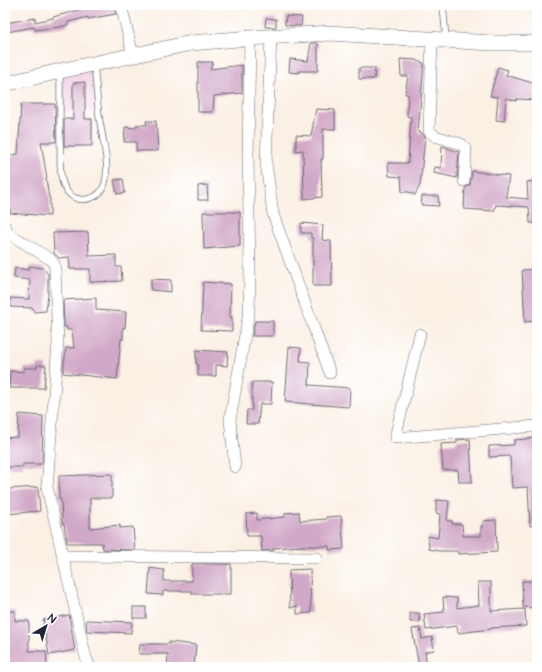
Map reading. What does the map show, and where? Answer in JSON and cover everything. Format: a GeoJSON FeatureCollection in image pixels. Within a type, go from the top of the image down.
{"type":"FeatureCollection","features":[{"type":"Feature","properties":{"kind":"main road"},"geometry":{"type":"LineString","coordinates":[[5,84],[60,70],[191,43],[250,38],[330,33],[492,43],[537,43]]}},
{"type":"Feature","properties":{"kind":"street"},"geometry":{"type":"LineString","coordinates":[[121,5],[133,55]]}},
{"type":"Feature","properties":{"kind":"street"},"geometry":{"type":"LineString","coordinates":[[271,37],[266,163],[273,214],[330,373]]}},
{"type":"Feature","properties":{"kind":"street"},"geometry":{"type":"LineString","coordinates":[[234,467],[230,420],[249,312],[250,271],[248,158],[250,38]]}},
{"type":"Feature","properties":{"kind":"street"},"geometry":{"type":"LineString","coordinates":[[439,40],[428,131],[435,136],[461,144],[466,149],[464,181]]}},
{"type":"Feature","properties":{"kind":"street"},"geometry":{"type":"LineString","coordinates":[[5,226],[8,233],[50,259],[54,264],[55,269],[58,343],[47,487],[86,658],[90,667]]}},
{"type":"Feature","properties":{"kind":"street"},"geometry":{"type":"LineString","coordinates":[[420,334],[395,438],[537,426]]}},
{"type":"Feature","properties":{"kind":"street"},"geometry":{"type":"LineString","coordinates":[[63,556],[317,558]]}},
{"type":"Feature","properties":{"kind":"lane"},"geometry":{"type":"LineString","coordinates":[[439,40],[443,5]]}},
{"type":"Feature","properties":{"kind":"lane"},"geometry":{"type":"LineString","coordinates":[[60,70],[61,162],[63,183],[68,193],[73,197],[83,200],[97,195],[103,187],[106,166],[94,63]]}},
{"type":"Feature","properties":{"kind":"shaded area"},"geometry":{"type":"Polygon","coordinates":[[[94,63],[99,111],[60,113],[60,71],[94,63]]]}},
{"type":"Feature","properties":{"kind":"building"},"geometry":{"type":"Polygon","coordinates":[[[85,5],[114,5],[116,14],[88,19],[88,17],[68,22],[68,25],[59,27],[35,30],[34,27],[7,32],[5,23],[35,18],[35,22],[53,18],[86,8],[85,5]]]}},
{"type":"Feature","properties":{"kind":"building"},"geometry":{"type":"Polygon","coordinates":[[[286,16],[302,17],[301,26],[285,25],[286,16]]]}},
{"type":"Feature","properties":{"kind":"building"},"geometry":{"type":"Polygon","coordinates":[[[266,18],[276,19],[276,27],[265,27],[266,18]]]}},
{"type":"Feature","properties":{"kind":"building"},"geometry":{"type":"Polygon","coordinates":[[[311,43],[318,43],[318,71],[299,71],[299,73],[289,72],[290,59],[308,61],[311,43]]]}},
{"type":"Feature","properties":{"kind":"building"},"geometry":{"type":"Polygon","coordinates":[[[400,59],[417,60],[424,63],[418,132],[422,133],[425,137],[420,185],[415,195],[409,192],[402,192],[401,177],[389,176],[388,163],[408,163],[411,117],[407,116],[408,94],[405,94],[408,76],[401,76],[400,59]]]}},
{"type":"Feature","properties":{"kind":"building"},"geometry":{"type":"Polygon","coordinates":[[[198,62],[213,62],[210,69],[242,65],[242,93],[214,96],[213,112],[198,112],[198,62]]]}},
{"type":"Feature","properties":{"kind":"building"},"geometry":{"type":"Polygon","coordinates":[[[498,67],[508,70],[506,75],[536,84],[535,100],[517,99],[516,101],[506,98],[504,121],[496,120],[498,97],[490,96],[498,67]]]}},
{"type":"Feature","properties":{"kind":"building"},"geometry":{"type":"Polygon","coordinates":[[[359,68],[375,68],[374,79],[359,79],[359,68]]]}},
{"type":"Feature","properties":{"kind":"building"},"geometry":{"type":"Polygon","coordinates":[[[85,82],[85,119],[92,119],[92,146],[64,146],[64,119],[73,119],[73,83],[85,82]]]}},
{"type":"Feature","properties":{"kind":"building"},"geometry":{"type":"Polygon","coordinates":[[[21,104],[55,104],[56,142],[41,142],[50,198],[50,216],[10,213],[5,156],[18,154],[21,104]]]}},
{"type":"Feature","properties":{"kind":"building"},"geometry":{"type":"Polygon","coordinates":[[[316,109],[335,110],[335,129],[323,129],[323,159],[321,159],[322,197],[304,199],[303,150],[296,151],[296,135],[311,136],[316,109]]]}},
{"type":"Feature","properties":{"kind":"building"},"geometry":{"type":"Polygon","coordinates":[[[146,121],[156,121],[158,151],[136,151],[136,142],[124,142],[125,127],[136,128],[136,125],[147,125],[146,121]]]}},
{"type":"Feature","properties":{"kind":"building"},"geometry":{"type":"Polygon","coordinates":[[[442,146],[459,152],[457,178],[434,173],[435,167],[441,168],[442,146]]]}},
{"type":"Feature","properties":{"kind":"building"},"geometry":{"type":"Polygon","coordinates":[[[472,171],[509,176],[506,197],[528,199],[527,182],[537,181],[537,223],[530,223],[529,207],[496,205],[494,211],[464,209],[465,188],[470,185],[472,171]]]}},
{"type":"Feature","properties":{"kind":"building"},"geometry":{"type":"Polygon","coordinates":[[[123,179],[125,193],[117,194],[114,180],[123,179]]]}},
{"type":"Feature","properties":{"kind":"building"},"geometry":{"type":"Polygon","coordinates":[[[207,185],[208,200],[198,200],[198,186],[207,185]]]}},
{"type":"Feature","properties":{"kind":"building"},"geometry":{"type":"Polygon","coordinates":[[[422,196],[438,196],[439,206],[421,205],[422,196]]]}},
{"type":"Feature","properties":{"kind":"building"},"geometry":{"type":"Polygon","coordinates":[[[203,212],[240,212],[240,246],[204,249],[203,212]]]}},
{"type":"Feature","properties":{"kind":"building"},"geometry":{"type":"Polygon","coordinates":[[[301,223],[323,225],[322,240],[331,241],[332,286],[313,286],[313,238],[311,238],[311,233],[301,233],[301,223]]]}},
{"type":"Feature","properties":{"kind":"building"},"geometry":{"type":"Polygon","coordinates":[[[88,232],[89,256],[116,255],[116,267],[121,267],[122,281],[90,282],[90,269],[70,269],[69,257],[59,258],[54,253],[53,233],[88,232]]]}},
{"type":"Feature","properties":{"kind":"building"},"geometry":{"type":"Polygon","coordinates":[[[29,266],[43,268],[48,274],[46,311],[34,312],[33,308],[11,307],[10,298],[29,299],[30,280],[14,278],[15,268],[29,270],[29,266]]]}},
{"type":"Feature","properties":{"kind":"building"},"geometry":{"type":"Polygon","coordinates":[[[537,269],[537,321],[525,322],[522,270],[537,269]]]}},
{"type":"Feature","properties":{"kind":"building"},"geometry":{"type":"Polygon","coordinates":[[[151,279],[171,280],[171,292],[151,290],[151,279]]]}},
{"type":"Feature","properties":{"kind":"building"},"geometry":{"type":"Polygon","coordinates":[[[203,282],[231,284],[230,317],[232,317],[232,331],[201,330],[203,282]]]}},
{"type":"Feature","properties":{"kind":"building"},"geometry":{"type":"Polygon","coordinates":[[[96,298],[96,310],[126,312],[125,328],[123,327],[123,339],[121,339],[117,379],[63,373],[66,348],[74,348],[72,330],[67,330],[67,327],[64,327],[63,300],[96,298]]]}},
{"type":"Feature","properties":{"kind":"building"},"geometry":{"type":"Polygon","coordinates":[[[255,321],[273,321],[273,336],[252,336],[255,321]]]}},
{"type":"Feature","properties":{"kind":"building"},"geometry":{"type":"Polygon","coordinates":[[[289,347],[301,348],[300,361],[310,362],[309,385],[350,388],[349,407],[285,402],[289,347]]]}},
{"type":"Feature","properties":{"kind":"building"},"geometry":{"type":"Polygon","coordinates":[[[196,350],[228,352],[227,366],[216,365],[216,376],[198,376],[196,350]]]}},
{"type":"Feature","properties":{"kind":"building"},"geometry":{"type":"Polygon","coordinates":[[[37,365],[46,365],[44,388],[9,388],[10,371],[24,372],[24,368],[37,368],[37,365]]]}},
{"type":"Feature","properties":{"kind":"building"},"geometry":{"type":"Polygon","coordinates":[[[252,382],[272,382],[271,404],[260,404],[258,424],[246,424],[247,410],[252,410],[252,382]]]}},
{"type":"Feature","properties":{"kind":"building"},"geometry":{"type":"Polygon","coordinates":[[[19,414],[43,416],[42,464],[23,464],[23,467],[5,467],[5,438],[18,437],[19,414]]]}},
{"type":"Feature","properties":{"kind":"building"},"geometry":{"type":"Polygon","coordinates":[[[537,438],[537,525],[530,526],[528,487],[512,488],[510,456],[489,457],[489,446],[514,445],[514,440],[537,438]]]}},
{"type":"Feature","properties":{"kind":"building"},"geometry":{"type":"Polygon","coordinates":[[[470,439],[472,482],[459,482],[458,470],[443,470],[441,444],[457,443],[457,440],[470,439]]]}},
{"type":"Feature","properties":{"kind":"building"},"geometry":{"type":"Polygon","coordinates":[[[112,474],[112,498],[90,498],[90,528],[120,525],[120,528],[133,527],[135,550],[103,549],[102,543],[67,543],[62,520],[61,499],[59,499],[59,476],[112,474]]]}},
{"type":"Feature","properties":{"kind":"building"},"geometry":{"type":"Polygon","coordinates":[[[38,487],[40,511],[6,514],[5,496],[9,496],[8,489],[38,487]]]}},
{"type":"Feature","properties":{"kind":"building"},"geometry":{"type":"Polygon","coordinates":[[[436,500],[449,501],[447,521],[452,521],[452,524],[462,524],[463,536],[481,536],[481,526],[483,526],[483,521],[496,520],[497,552],[458,554],[457,551],[439,551],[429,549],[428,536],[438,538],[440,514],[436,513],[436,500]]]}},
{"type":"Feature","properties":{"kind":"building"},"geometry":{"type":"Polygon","coordinates":[[[299,512],[300,521],[327,519],[326,517],[341,516],[344,549],[329,550],[329,546],[302,546],[274,548],[274,550],[262,551],[261,536],[247,536],[246,514],[257,513],[257,520],[285,517],[285,513],[299,512]]]}},
{"type":"Feature","properties":{"kind":"building"},"geometry":{"type":"Polygon","coordinates":[[[192,564],[231,564],[231,594],[192,594],[192,591],[163,591],[163,595],[148,594],[150,568],[164,570],[164,581],[192,581],[192,564]]]}},
{"type":"Feature","properties":{"kind":"building"},"geometry":{"type":"Polygon","coordinates":[[[310,569],[311,613],[297,614],[297,606],[290,608],[289,570],[310,569]]]}},
{"type":"Feature","properties":{"kind":"building"},"geometry":{"type":"Polygon","coordinates":[[[522,581],[537,581],[537,608],[523,607],[522,581]]]}},
{"type":"Feature","properties":{"kind":"building"},"geometry":{"type":"Polygon","coordinates":[[[478,582],[491,582],[491,611],[525,609],[526,626],[491,628],[458,633],[457,626],[426,630],[424,614],[444,612],[443,597],[457,598],[457,608],[479,605],[478,582]]]}},
{"type":"Feature","properties":{"kind":"building"},"geometry":{"type":"Polygon","coordinates":[[[133,607],[146,607],[146,618],[133,618],[133,607]]]}},
{"type":"Feature","properties":{"kind":"building"},"geometry":{"type":"Polygon","coordinates":[[[5,611],[15,611],[15,621],[29,621],[29,651],[46,651],[47,665],[32,667],[5,667],[5,611]]]}},
{"type":"Feature","properties":{"kind":"building"},"geometry":{"type":"Polygon","coordinates":[[[410,613],[419,613],[420,622],[410,622],[410,613]]]}},
{"type":"Feature","properties":{"kind":"building"},"geometry":{"type":"Polygon","coordinates":[[[69,615],[75,650],[49,655],[43,620],[69,615]]]}},
{"type":"Feature","properties":{"kind":"building"},"geometry":{"type":"Polygon","coordinates":[[[86,620],[132,622],[131,633],[87,631],[86,620]]]}},
{"type":"Feature","properties":{"kind":"building"},"geometry":{"type":"Polygon","coordinates":[[[420,628],[422,639],[432,637],[434,650],[425,652],[427,667],[419,667],[412,629],[420,628]]]}},
{"type":"Feature","properties":{"kind":"building"},"geometry":{"type":"Polygon","coordinates":[[[169,642],[196,645],[194,667],[167,667],[168,654],[139,654],[140,644],[169,644],[169,642]]]}}]}
